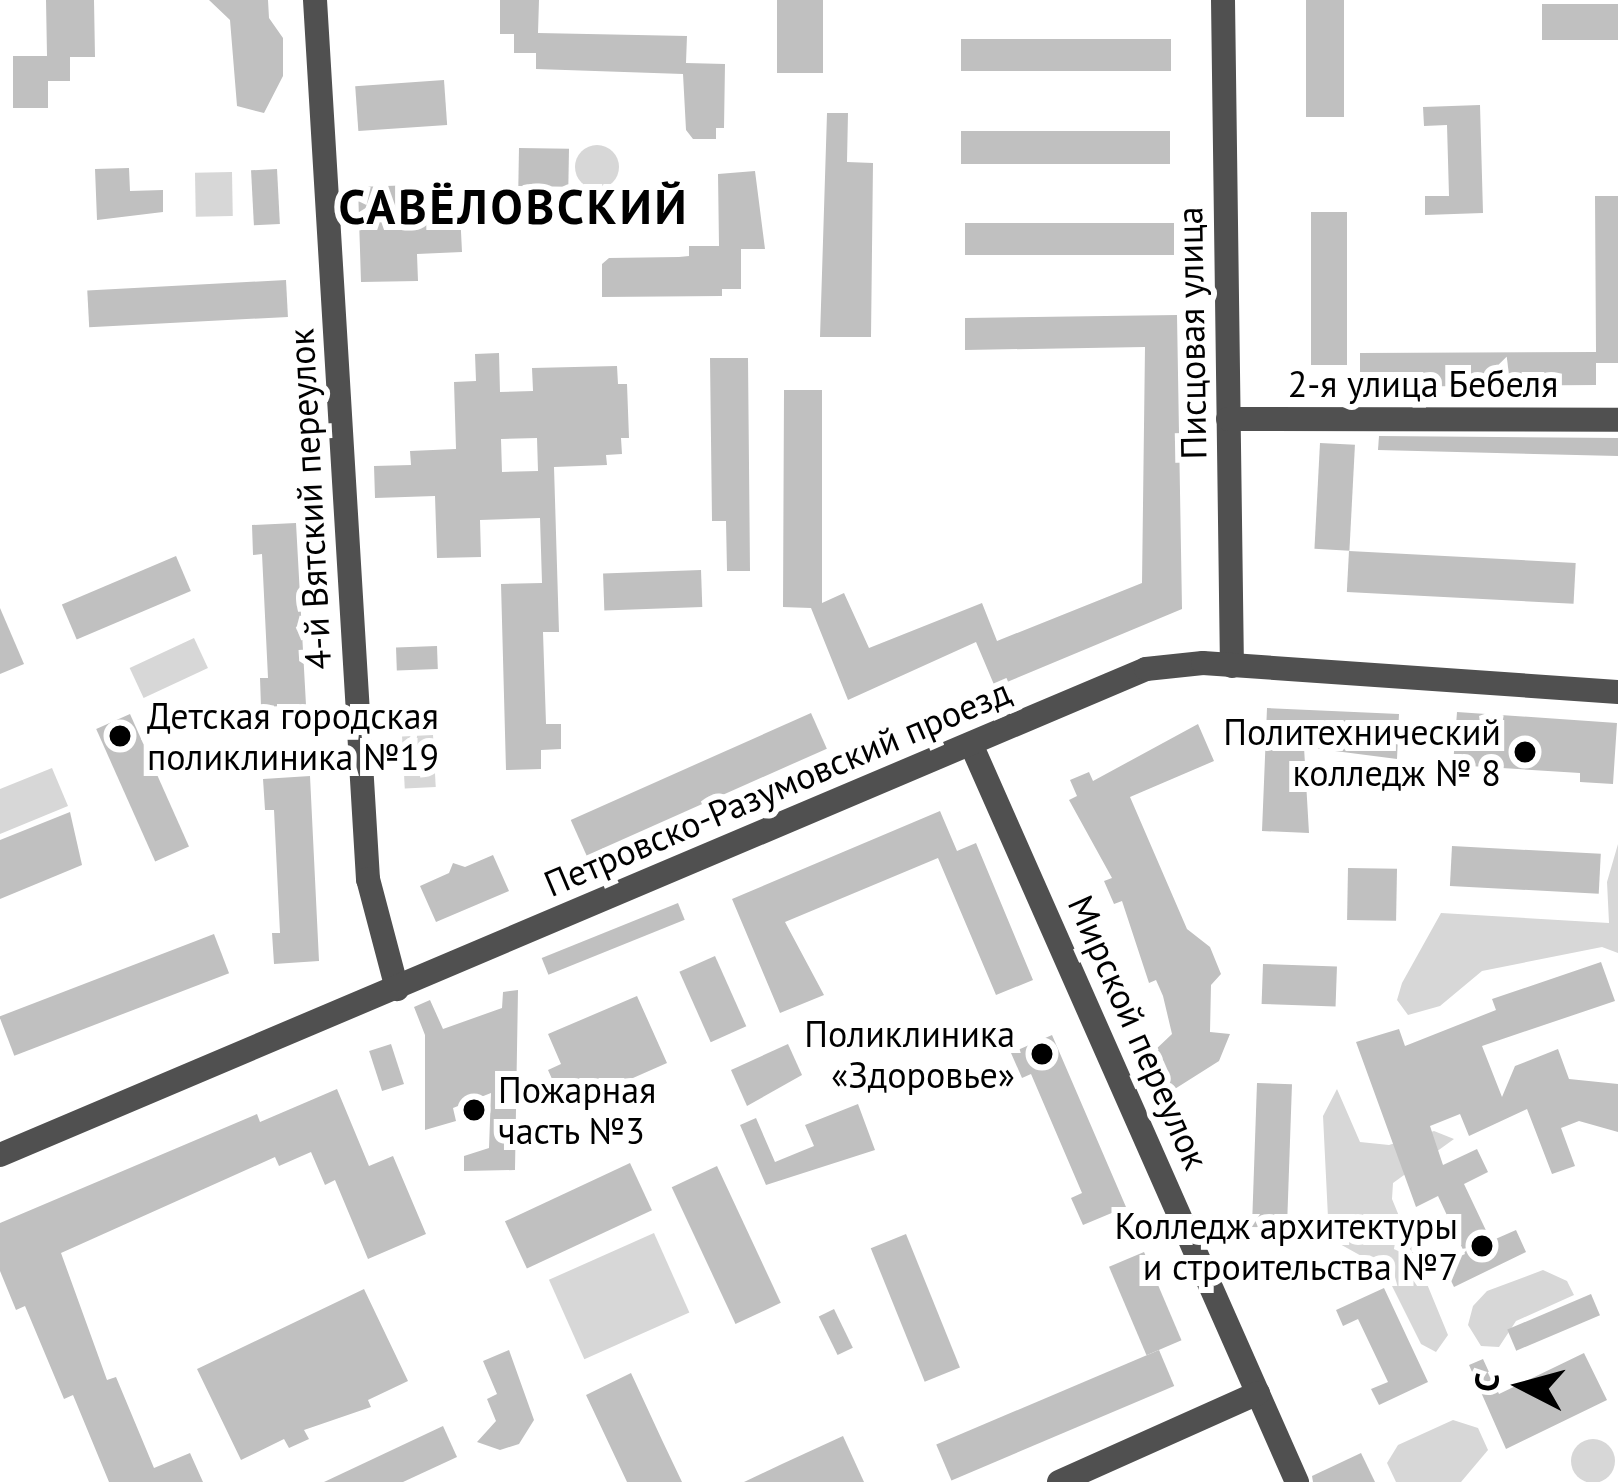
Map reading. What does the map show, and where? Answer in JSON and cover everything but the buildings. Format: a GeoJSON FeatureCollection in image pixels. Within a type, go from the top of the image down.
{"type":"FeatureCollection","features":[{"type":"Feature","properties":{"kind":"street","name":"4-й Вятский переулок"},"geometry":{"type":"LineString","coordinates":[[315,0],[368,879],[397,989]]}},
{"type":"Feature","properties":{"kind":"street","name":"Писцовая улица"},"geometry":{"type":"LineString","coordinates":[[1223,0],[1232,665]]}},
{"type":"Feature","properties":{"kind":"street","name":"2-я улица Бебеля"},"geometry":{"type":"LineString","coordinates":[[1228,419],[1618,421]]}},
{"type":"Feature","properties":{"kind":"street","name":"Петровско-Разумовский проезд"},"geometry":{"type":"LineString","coordinates":[[0,1155],[1146,669],[1232,665],[1618,692]]}},
{"type":"Feature","properties":{"kind":"street","name":"Мирской переулок"},"geometry":{"type":"LineString","coordinates":[[971,744],[1297,1482]]}},
{"type":"Feature","properties":{"kind":"street"},"geometry":{"type":"LineString","coordinates":[[1059,1482],[1258,1393]]}},
{"type":"Feature","properties":{"kind":"shaded area"},"geometry":{"type":"Polygon","coordinates":[[[597,145],[613,151],[619,167],[613,183],[597,189],[581,183],[575,167],[581,151],[597,145]]]}},
{"type":"Feature","properties":{"kind":"shaded area"},"geometry":{"type":"Polygon","coordinates":[[[232,172],[233,216],[196,217],[195,173],[232,172]]]}},
{"type":"Feature","properties":{"kind":"shaded area"},"geometry":{"type":"Polygon","coordinates":[[[194,638],[208,668],[144,698],[130,668],[194,638]]]}},
{"type":"Feature","properties":{"kind":"shaded area"},"geometry":{"type":"Polygon","coordinates":[[[433,735],[436,787],[405,789],[402,737],[433,735]]]}},
{"type":"Feature","properties":{"kind":"shaded area"},"geometry":{"type":"Polygon","coordinates":[[[52,768],[68,806],[0,834],[0,789],[52,768]]]}},
{"type":"Feature","properties":{"kind":"shaded area"},"geometry":{"type":"Polygon","coordinates":[[[1618,844],[1618,953],[1602,947],[1482,971],[1440,1006],[1408,1015],[1397,1000],[1402,983],[1441,913],[1609,923],[1607,882],[1618,844]]]}},
{"type":"Feature","properties":{"kind":"shaded area"},"geometry":{"type":"Polygon","coordinates":[[[1337,1089],[1360,1142],[1389,1145],[1434,1131],[1454,1139],[1393,1183],[1392,1199],[1448,1335],[1436,1352],[1421,1344],[1383,1268],[1329,1238],[1323,1116],[1337,1089]]]}},
{"type":"Feature","properties":{"kind":"shaded area"},"geometry":{"type":"Polygon","coordinates":[[[654,1233],[689,1312],[584,1359],[549,1280],[654,1233]]]}},
{"type":"Feature","properties":{"kind":"shaded area"},"geometry":{"type":"Polygon","coordinates":[[[1543,1270],[1567,1281],[1574,1295],[1516,1321],[1499,1347],[1481,1346],[1468,1325],[1473,1306],[1487,1291],[1543,1270]]]}},
{"type":"Feature","properties":{"kind":"shaded area"},"geometry":{"type":"Polygon","coordinates":[[[1453,1420],[1478,1428],[1488,1450],[1461,1482],[1396,1482],[1387,1463],[1398,1445],[1453,1420]]]}},
{"type":"Feature","properties":{"kind":"shaded area"},"geometry":{"type":"Polygon","coordinates":[[[1593,1439],[1608,1446],[1615,1461],[1608,1476],[1593,1483],[1578,1476],[1571,1461],[1578,1446],[1593,1439]]]}},
{"type":"Feature","properties":{"kind":"place","name":"Детская городская поликлиника №19"},"geometry":{"type":"Point","coordinates":[120,736]}},
{"type":"Feature","properties":{"kind":"place","name":"Политехнический колледж № 8"},"geometry":{"type":"Point","coordinates":[1525,752]}},
{"type":"Feature","properties":{"kind":"place","name":"Поликлиника «Здоровье»"},"geometry":{"type":"Point","coordinates":[1042,1054]}},
{"type":"Feature","properties":{"kind":"place","name":"Пожарная часть №3"},"geometry":{"type":"Point","coordinates":[474,1110]}},
{"type":"Feature","properties":{"kind":"place","name":"Колледж архитектуры и строительства №7"},"geometry":{"type":"Point","coordinates":[1482,1246]}},
{"type":"Feature","properties":{"kind":"district","name":"САВЁЛОВСКИЙ"},"geometry":{"type":"Point","coordinates":[514,207]}}]}
